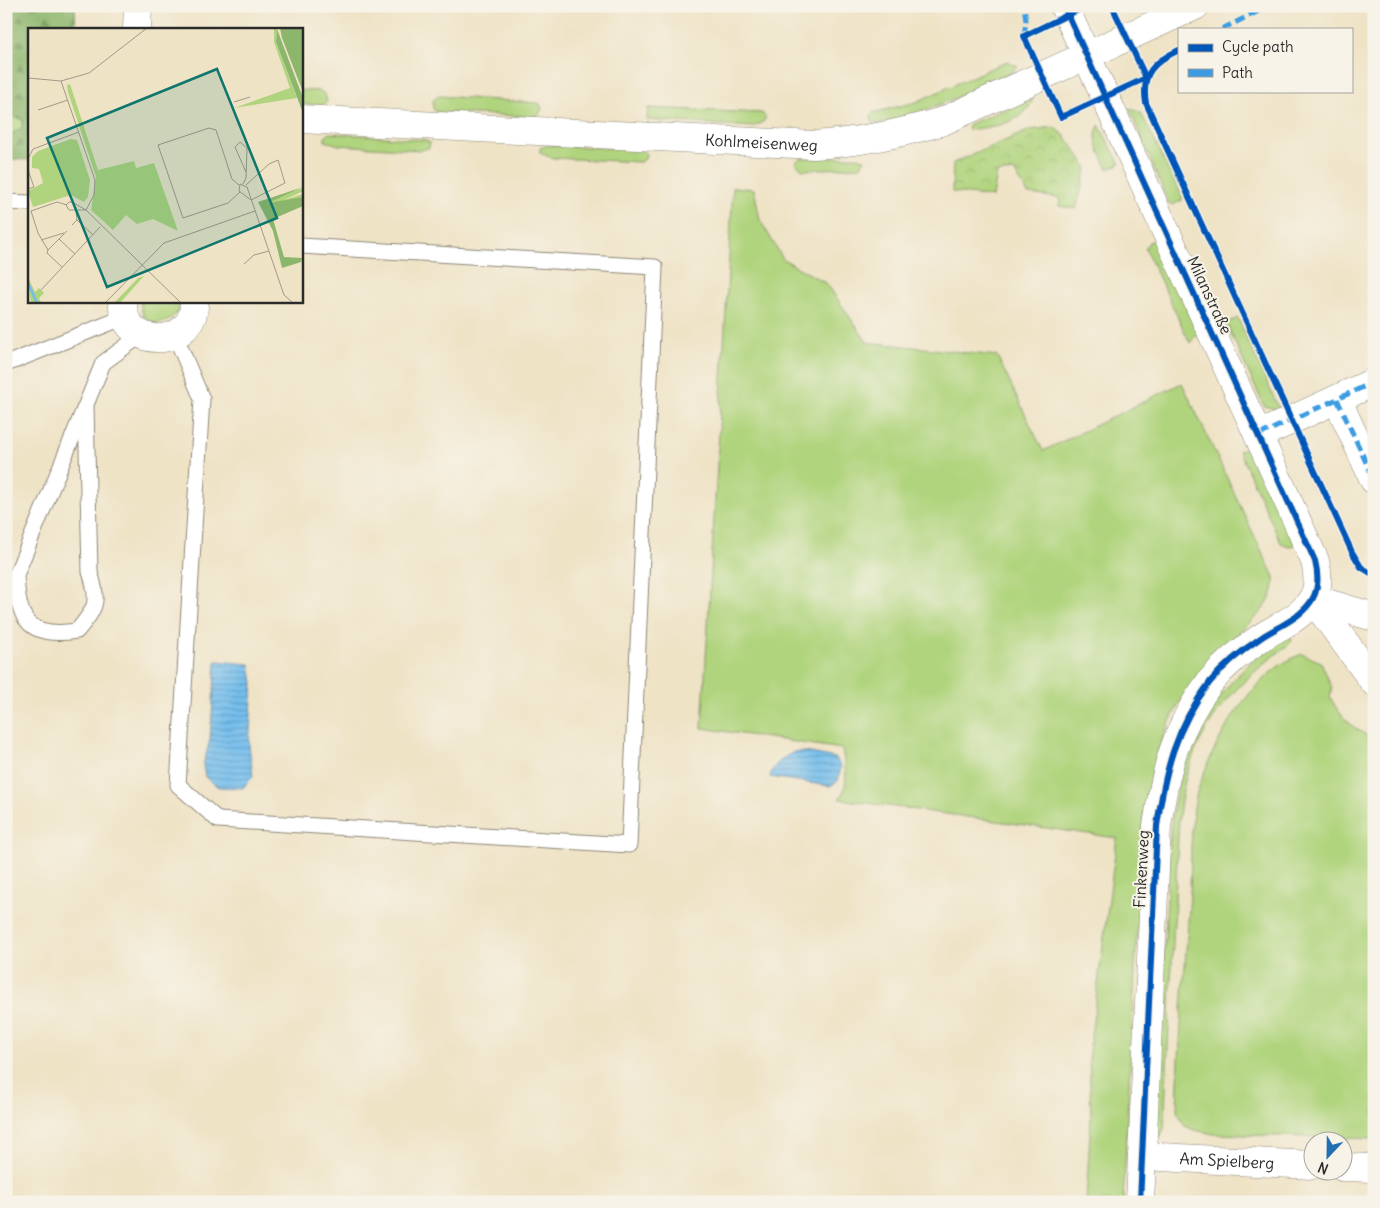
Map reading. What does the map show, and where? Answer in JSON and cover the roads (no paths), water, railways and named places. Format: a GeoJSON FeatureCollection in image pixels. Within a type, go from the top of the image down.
{"type":"FeatureCollection","features":[{"type":"Feature","properties":{"kind":"street"},"geometry":{"type":"LineString","coordinates":[[137,28],[138,6]]}},
{"type":"Feature","properties":{"kind":"street","name":"Milanstraße"},"geometry":{"type":"LineString","coordinates":[[1064,6],[1316,561],[1318,576],[1313,599]]}},
{"type":"Feature","properties":{"kind":"street","name":"Kohlmeisenweg"},"geometry":{"type":"LineString","coordinates":[[302,119],[814,145],[850,142],[902,134],[943,121],[1195,6]]}},
{"type":"Feature","properties":{"kind":"street"},"geometry":{"type":"LineString","coordinates":[[130,318],[152,339],[175,335],[184,328],[191,318],[194,302]]}},
{"type":"Feature","properties":{"kind":"street"},"geometry":{"type":"LineString","coordinates":[[1259,435],[1374,382]]}},
{"type":"Feature","properties":{"kind":"street"},"geometry":{"type":"LineString","coordinates":[[1337,399],[1374,480]]}},
{"type":"Feature","properties":{"kind":"street"},"geometry":{"type":"LineString","coordinates":[[1313,599],[1374,617]]}},
{"type":"Feature","properties":{"kind":"street"},"geometry":{"type":"LineString","coordinates":[[1313,599],[1374,682]]}},
{"type":"Feature","properties":{"kind":"street","name":"Finkenweg"},"geometry":{"type":"LineString","coordinates":[[1140,1202],[1157,826],[1163,779],[1174,744],[1190,712],[1212,680],[1240,653],[1297,616],[1313,599]]}},
{"type":"Feature","properties":{"kind":"street","name":"Am Spielberg"},"geometry":{"type":"LineString","coordinates":[[1142,1156],[1302,1164]]}},
{"type":"Feature","properties":{"kind":"street"},"geometry":{"type":"LineString","coordinates":[[1352,1167],[1374,1168]]}},
{"type":"Feature","properties":{"kind":"lane"},"geometry":{"type":"LineString","coordinates":[[6,202],[28,202]]}},
{"type":"Feature","properties":{"kind":"lane"},"geometry":{"type":"LineString","coordinates":[[175,335],[202,399],[178,785],[218,820],[629,845],[655,267],[302,246]]}},
{"type":"Feature","properties":{"kind":"lane"},"geometry":{"type":"LineString","coordinates":[[6,364],[130,318]]}},
{"type":"Feature","properties":{"kind":"lane"},"geometry":{"type":"LineString","coordinates":[[86,407],[90,572],[96,590],[93,611],[77,631],[60,634],[42,632],[28,624],[17,602],[16,575],[103,363],[130,318]]}},
{"type":"Feature","properties":{"kind":"water"},"geometry":{"type":"Polygon","coordinates":[[[216,661],[250,664],[253,683],[249,746],[253,776],[243,788],[218,787],[205,777],[203,765],[210,740],[216,661]]]}},
{"type":"Feature","properties":{"kind":"water"},"geometry":{"type":"Polygon","coordinates":[[[794,752],[805,752],[836,758],[841,767],[838,781],[830,786],[770,777],[776,765],[794,752]]]}}]}
